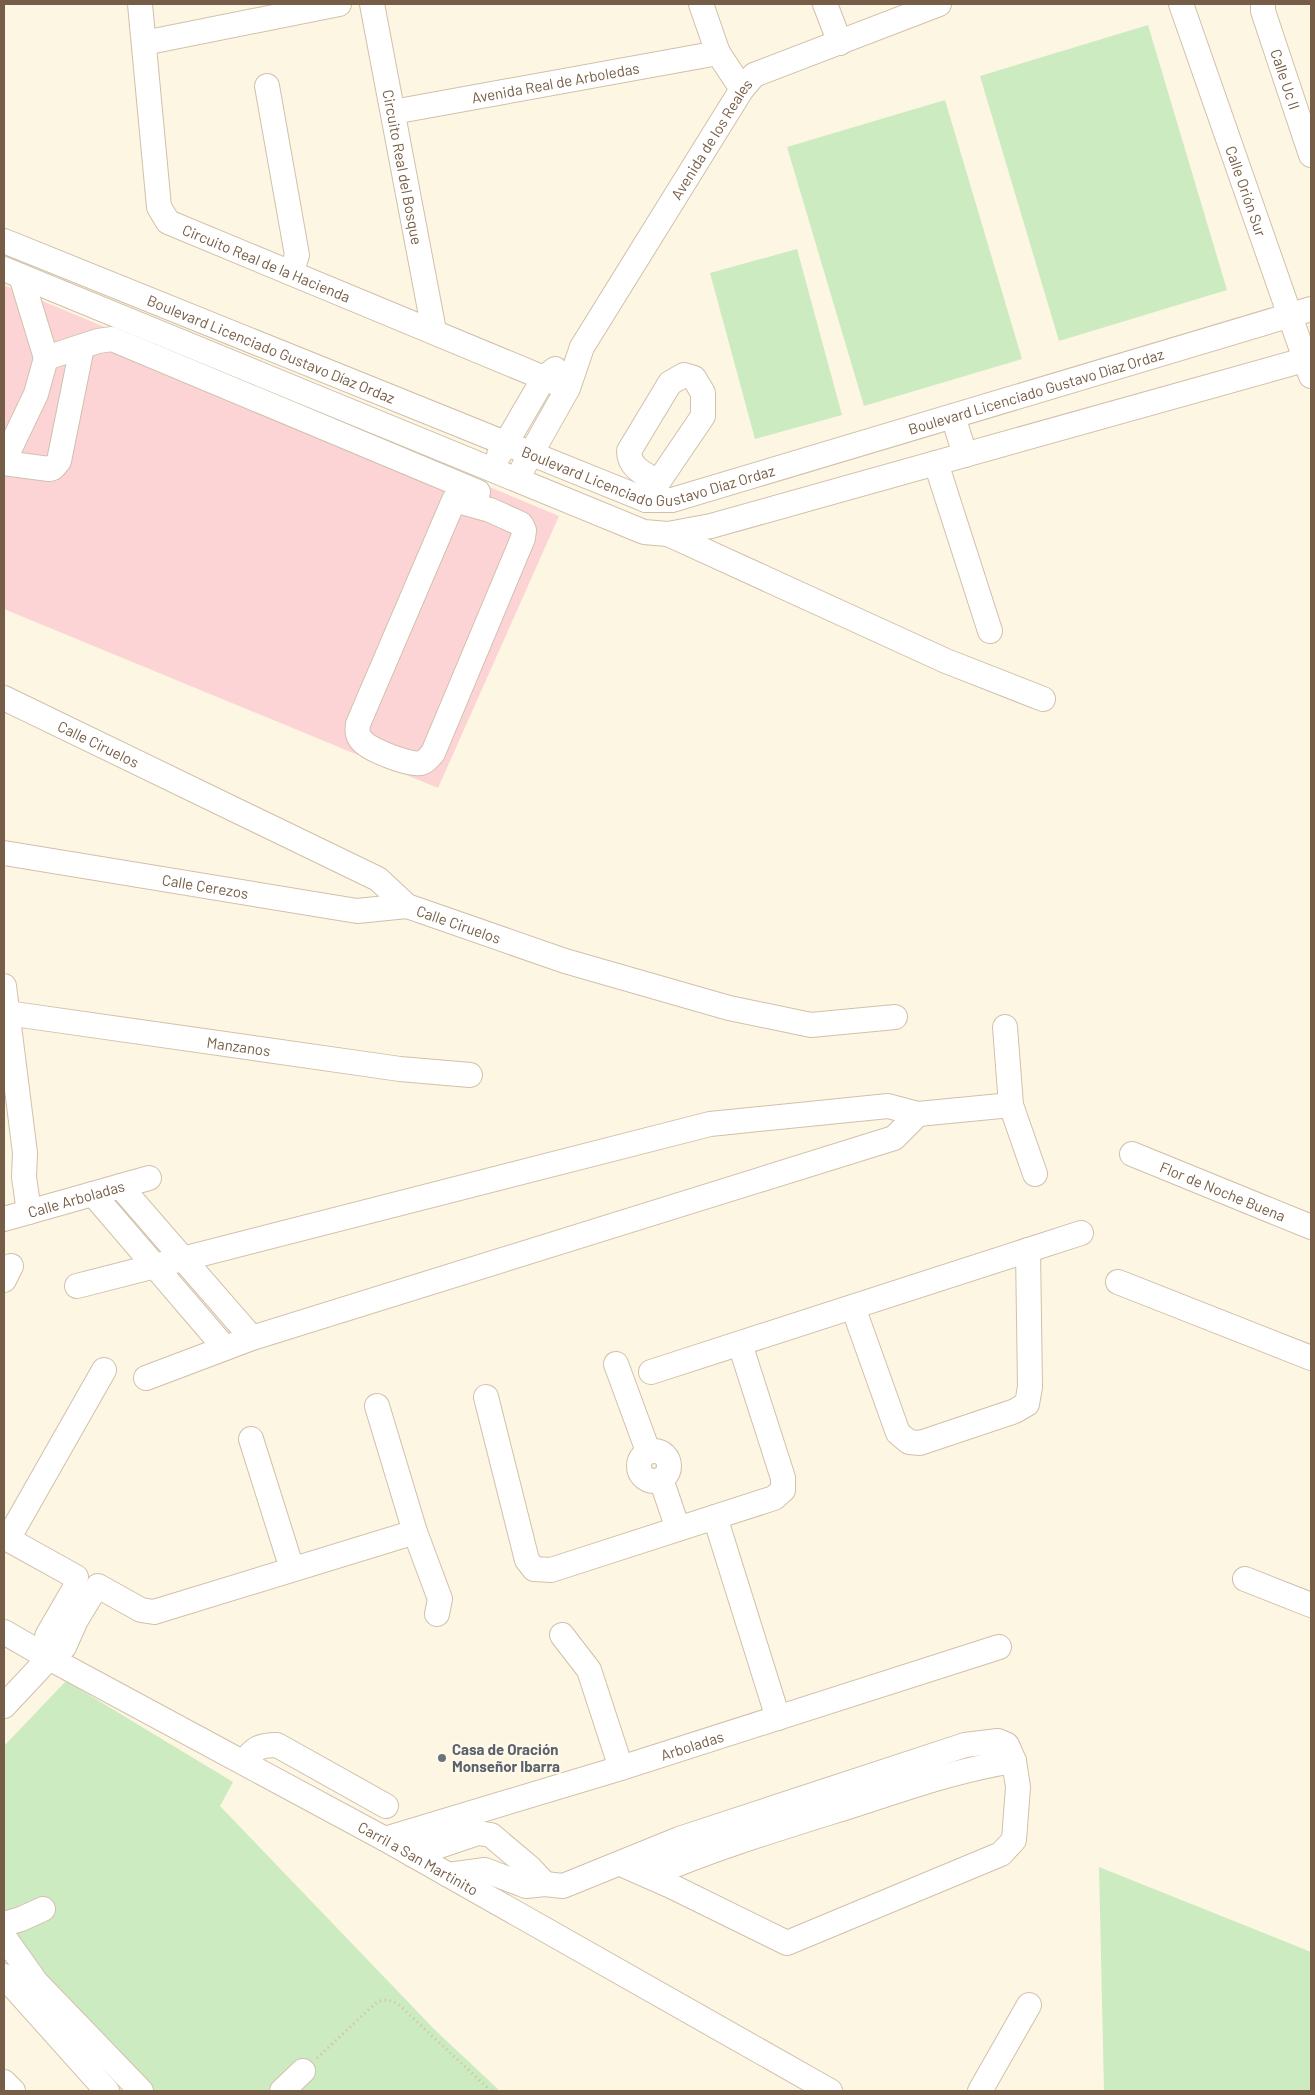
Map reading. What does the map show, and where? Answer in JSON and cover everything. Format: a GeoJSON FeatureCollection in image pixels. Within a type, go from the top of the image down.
{"type":"FeatureCollection","features":[{"type":"Feature","properties":{"kind":"street","name":"Circuito Real de la Hacienda"},"geometry":{"type":"LineString","coordinates":[[140,4],[159,207],[168,222],[568,388]]}},
{"type":"Feature","properties":{"kind":"street"},"geometry":{"type":"LineString","coordinates":[[144,43],[339,4]]}},
{"type":"Feature","properties":{"kind":"street","name":"Circuito Real del Bosque"},"geometry":{"type":"LineString","coordinates":[[372,4],[434,332]]}},
{"type":"Feature","properties":{"kind":"street"},"geometry":{"type":"LineString","coordinates":[[701,4],[718,53],[742,89]]}},
{"type":"Feature","properties":{"kind":"street"},"geometry":{"type":"LineString","coordinates":[[825,4],[840,42]]}},
{"type":"Feature","properties":{"kind":"street","name":"Avenida de los Reales"},"geometry":{"type":"LineString","coordinates":[[516,480],[568,388],[582,347],[742,89],[754,75],[939,4]]}},
{"type":"Feature","properties":{"kind":"street","name":"Calle Orión Sur"},"geometry":{"type":"LineString","coordinates":[[1182,4],[1301,312],[1309,365]]}},
{"type":"Feature","properties":{"kind":"street","name":"Calle Uc II"},"geometry":{"type":"LineString","coordinates":[[1263,4],[1263,11],[1311,155]]}},
{"type":"Feature","properties":{"kind":"street","name":"Avenida Real de Arboledas"},"geometry":{"type":"LineString","coordinates":[[393,112],[718,53]]}},
{"type":"Feature","properties":{"kind":"street"},"geometry":{"type":"LineString","coordinates":[[267,86],[297,254],[291,273]]}},
{"type":"Feature","properties":{"kind":"street","name":"Boulevard Licenciado Gustavo Díaz Ordaz"},"geometry":{"type":"LineString","coordinates":[[4,241],[505,442],[530,454],[652,491],[672,500],[1301,312]]}},
{"type":"Feature","properties":{"kind":"street"},"geometry":{"type":"LineString","coordinates":[[12,273],[46,358],[36,394],[4,462],[49,469],[59,461],[82,347]]}},
{"type":"Feature","properties":{"kind":"street","name":"Boulevard Licenciado Gustavo Díaz Ordaz"},"geometry":{"type":"LineString","coordinates":[[12,273],[644,532],[668,534],[711,526],[965,455],[1309,365]]}},
{"type":"Feature","properties":{"kind":"street"},"geometry":{"type":"LineString","coordinates":[[46,358],[98,341],[112,340],[128,345],[475,498],[521,524],[524,530],[523,538],[433,753],[427,760],[419,764],[410,763],[371,748],[362,741],[357,732],[358,724],[454,500],[475,498]]}},
{"type":"Feature","properties":{"kind":"street","name":"Avenida de los Reales"},"geometry":{"type":"LineString","coordinates":[[475,498],[505,442],[544,378],[582,347]]}},
{"type":"Feature","properties":{"kind":"street"},"geometry":{"type":"LineString","coordinates":[[954,416],[965,455]]}},
{"type":"Feature","properties":{"kind":"street"},"geometry":{"type":"LineString","coordinates":[[936,463],[990,630]]}},
{"type":"Feature","properties":{"kind":"street"},"geometry":{"type":"LineString","coordinates":[[668,534],[946,661],[1043,699]]}},
{"type":"Feature","properties":{"kind":"street","name":"Calle Ciruelos"},"geometry":{"type":"LineString","coordinates":[[4,698],[378,879],[407,906],[564,960],[729,1008],[811,1025],[894,1017]]}},
{"type":"Feature","properties":{"kind":"street","name":"Calle Cerezos"},"geometry":{"type":"LineString","coordinates":[[4,853],[357,911],[407,906]]}},
{"type":"Feature","properties":{"kind":"street"},"geometry":{"type":"LineString","coordinates":[[4,986],[23,1146],[24,1177],[34,1210]]}},
{"type":"Feature","properties":{"kind":"street","name":"Manzanos"},"geometry":{"type":"LineString","coordinates":[[6,1013],[400,1069],[470,1075]]}},
{"type":"Feature","properties":{"kind":"street"},"geometry":{"type":"LineString","coordinates":[[1005,1027],[1011,1106],[1036,1174]]}},
{"type":"Feature","properties":{"kind":"street"},"geometry":{"type":"LineString","coordinates":[[77,1286],[710,1124],[888,1106],[918,1114],[1011,1106]]}},
{"type":"Feature","properties":{"kind":"street"},"geometry":{"type":"LineString","coordinates":[[146,1378],[252,1338],[894,1138],[918,1114]]}},
{"type":"Feature","properties":{"kind":"street"},"geometry":{"type":"LineString","coordinates":[[4,1119],[23,1146]]}},
{"type":"Feature","properties":{"kind":"street","name":"Flor de Noche Buena"},"geometry":{"type":"LineString","coordinates":[[1132,1154],[1311,1227]]}},
{"type":"Feature","properties":{"kind":"street","name":"Calle Arboladas"},"geometry":{"type":"LineString","coordinates":[[4,1219],[149,1178]]}},
{"type":"Feature","properties":{"kind":"street"},"geometry":{"type":"LineString","coordinates":[[120,1186],[182,1260],[252,1338]]}},
{"type":"Feature","properties":{"kind":"street"},"geometry":{"type":"LineString","coordinates":[[92,1194],[225,1348]]}},
{"type":"Feature","properties":{"kind":"street"},"geometry":{"type":"LineString","coordinates":[[651,1372],[1081,1233]]}},
{"type":"Feature","properties":{"kind":"street"},"geometry":{"type":"LineString","coordinates":[[853,1307],[898,1432],[909,1442],[920,1444],[1015,1411],[1027,1404],[1030,1387],[1028,1250]]}},
{"type":"Feature","properties":{"kind":"street"},"geometry":{"type":"LineString","coordinates":[[1118,1282],[1311,1358]]}},
{"type":"Feature","properties":{"kind":"street"},"geometry":{"type":"LineString","coordinates":[[486,1397],[528,1560],[534,1569],[551,1570],[774,1498],[783,1490],[783,1478],[740,1344]]}},
{"type":"Feature","properties":{"kind":"street"},"geometry":{"type":"LineString","coordinates":[[616,1364],[648,1451],[638,1462],[640,1472],[642,1476],[651,1481],[661,1479],[678,1529]]}},
{"type":"Feature","properties":{"kind":"street"},"geometry":{"type":"LineString","coordinates":[[104,1370],[6,1538],[86,1585],[141,1610],[154,1612],[415,1532]]}},
{"type":"Feature","properties":{"kind":"street"},"geometry":{"type":"LineString","coordinates":[[377,1406],[415,1532],[440,1599],[436,1614]]}},
{"type":"Feature","properties":{"kind":"street"},"geometry":{"type":"LineString","coordinates":[[251,1439],[292,1569]]}},
{"type":"Feature","properties":{"kind":"street"},"geometry":{"type":"LineString","coordinates":[[716,1517],[778,1718]]}},
{"type":"Feature","properties":{"kind":"street"},"geometry":{"type":"LineString","coordinates":[[1245,1578],[1311,1605]]}},
{"type":"Feature","properties":{"kind":"street"},"geometry":{"type":"LineString","coordinates":[[4,1706],[49,1658],[64,1648],[76,1620],[86,1585]]}},
{"type":"Feature","properties":{"kind":"street","name":"Carril a San Martinito"},"geometry":{"type":"LineString","coordinates":[[4,1632],[385,1839],[830,2091]]}},
{"type":"Feature","properties":{"kind":"street"},"geometry":{"type":"LineString","coordinates":[[562,1635],[589,1670],[621,1768]]}},
{"type":"Feature","properties":{"kind":"street","name":"Arboladas"},"geometry":{"type":"LineString","coordinates":[[385,1839],[621,1768],[999,1648]]}},
{"type":"Feature","properties":{"kind":"street"},"geometry":{"type":"LineString","coordinates":[[448,1875],[485,1870],[526,1886],[545,1884],[563,1886],[621,1864],[684,1849],[829,1801],[965,1745],[998,1741],[1007,1745],[1014,1761],[1018,1787],[1014,1840],[1001,1854],[787,1943],[621,1864]]}},
{"type":"Feature","properties":{"kind":"street"},"geometry":{"type":"LineString","coordinates":[[976,1743],[982,1766]]}},
{"type":"Feature","properties":{"kind":"street"},"geometry":{"type":"LineString","coordinates":[[244,1762],[252,1750],[266,1745],[277,1745],[386,1806]]}},
{"type":"Feature","properties":{"kind":"street"},"geometry":{"type":"LineString","coordinates":[[829,1801],[982,1766],[1014,1761]]}},
{"type":"Feature","properties":{"kind":"street"},"geometry":{"type":"LineString","coordinates":[[413,1855],[478,1833],[491,1835],[530,1868],[545,1884]]}},
{"type":"Feature","properties":{"kind":"street"},"geometry":{"type":"LineString","coordinates":[[485,1870],[502,1845]]}},
{"type":"Feature","properties":{"kind":"street"},"geometry":{"type":"LineString","coordinates":[[649,1876],[684,1849]]}},
{"type":"Feature","properties":{"kind":"street"},"geometry":{"type":"LineString","coordinates":[[4,1924],[43,1909]]}},
{"type":"Feature","properties":{"kind":"street"},"geometry":{"type":"LineString","coordinates":[[4,1937],[36,1982],[141,2091]]}},
{"type":"Feature","properties":{"kind":"street"},"geometry":{"type":"LineString","coordinates":[[4,1976],[107,2091]]}},
{"type":"Feature","properties":{"kind":"street"},"geometry":{"type":"LineString","coordinates":[[980,2091],[1029,2005]]}},
{"type":"Feature","properties":{"kind":"street"},"geometry":{"type":"LineString","coordinates":[[282,2091],[303,2071]]}},
{"type":"Feature","properties":{"kind":"street"},"geometry":{"type":"LineString","coordinates":[[4,2082],[13,2091]]}},
{"type":"Feature","properties":{"kind":"path"},"geometry":{"type":"LineString","coordinates":[[303,2071],[370,2007],[384,1999],[398,2004],[491,2091]]}},
{"type":"Feature","properties":{"kind":"shaded area"},"geometry":{"type":"Polygon","coordinates":[[[4,285],[559,516],[438,788],[4,609],[4,285]]]}},
{"type":"Feature","properties":{"kind":"green space"},"geometry":{"type":"Polygon","coordinates":[[[1148,25],[1227,290],[1059,341],[980,76],[1148,25]]]}},
{"type":"Feature","properties":{"kind":"green space"},"geometry":{"type":"Polygon","coordinates":[[[945,100],[1022,359],[864,406],[787,147],[945,100]]]}},
{"type":"Feature","properties":{"kind":"green space"},"geometry":{"type":"Polygon","coordinates":[[[797,249],[842,415],[755,439],[710,273],[797,249]]]}},
{"type":"Feature","properties":{"kind":"green space"},"geometry":{"type":"Polygon","coordinates":[[[66,1681],[233,1782],[220,1806],[434,2029],[500,2091],[131,2091],[4,1960],[4,1746],[66,1681]]]}},
{"type":"Feature","properties":{"kind":"green space"},"geometry":{"type":"Polygon","coordinates":[[[1099,1867],[1311,1952],[1311,2091],[1104,2091],[1099,1867]]]}},
{"type":"Feature","properties":{"kind":"place","name":"Casa de Oración Monseñor Ibarra"},"geometry":{"type":"Point","coordinates":[442,1758]}}]}
